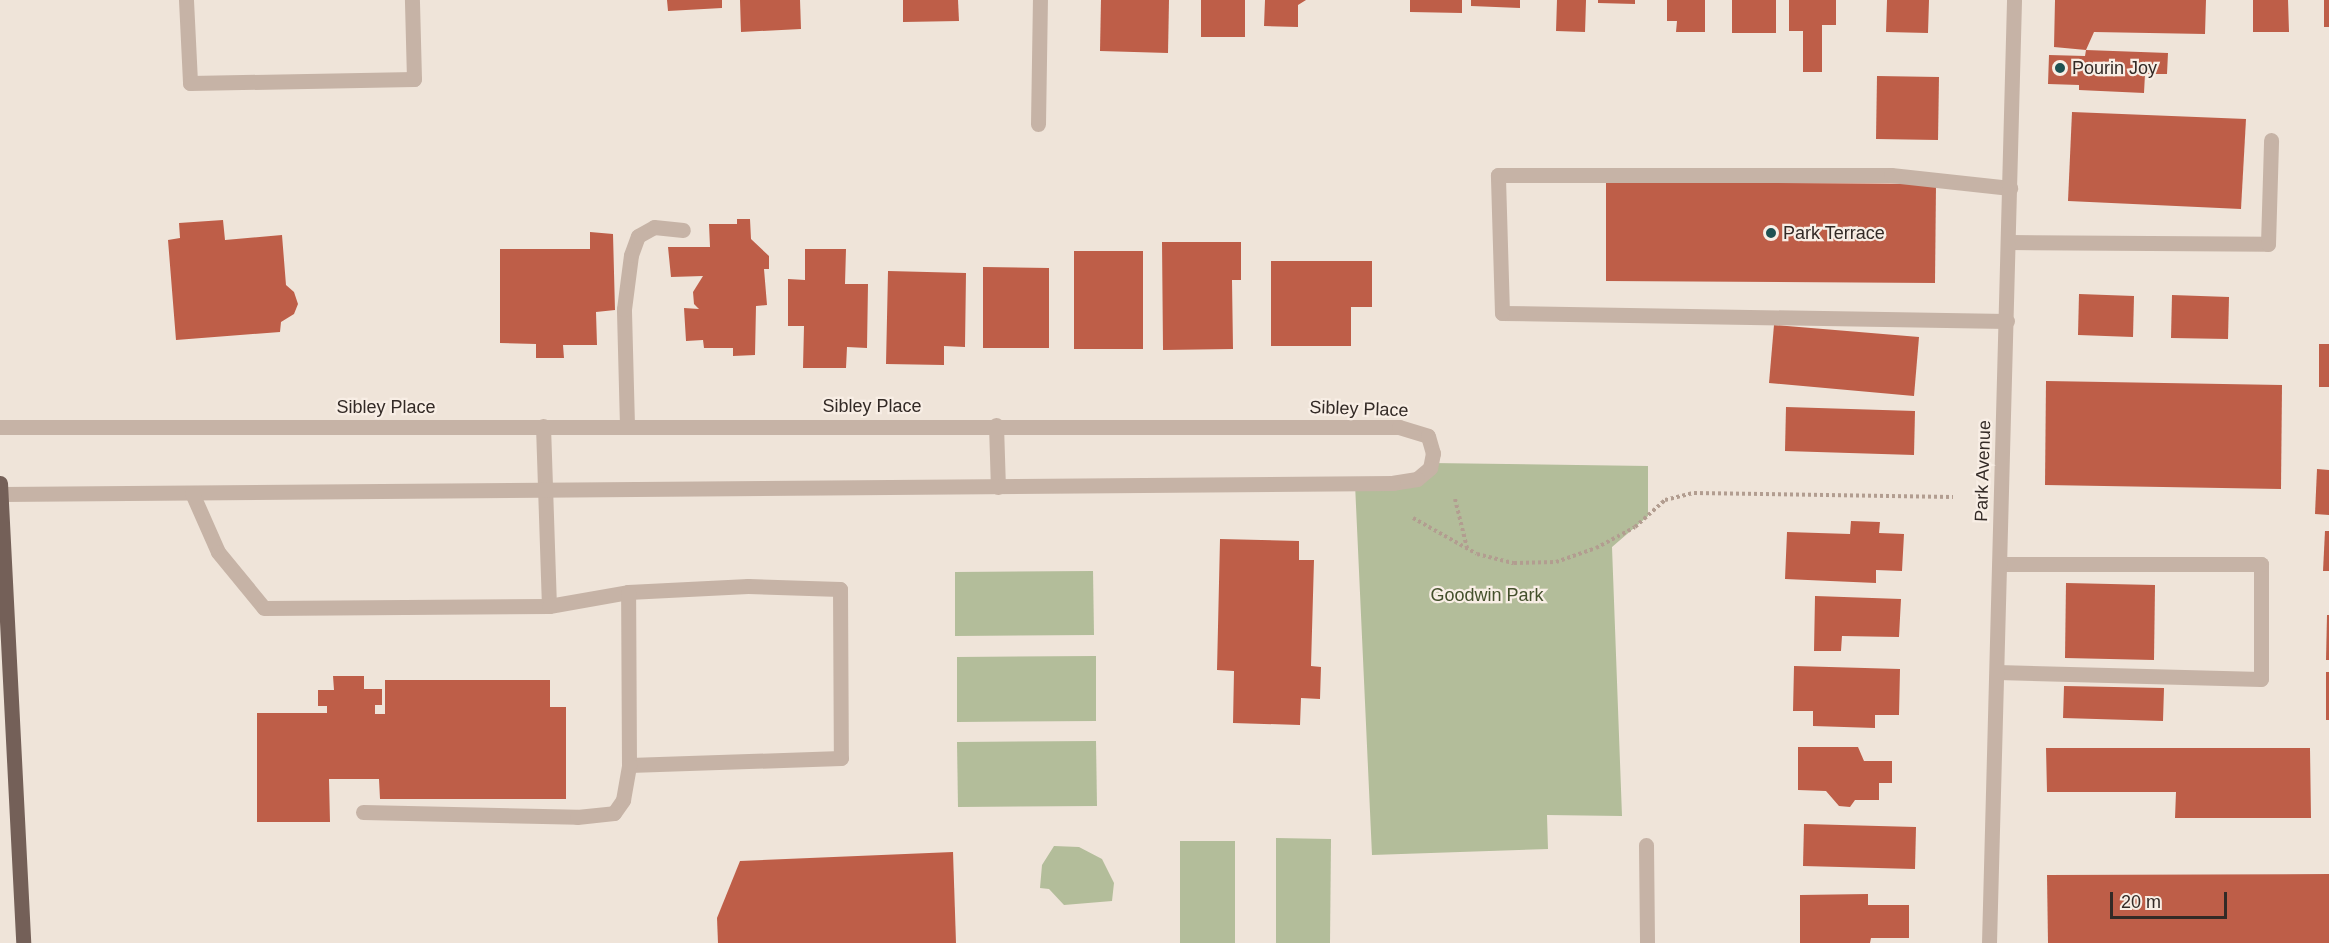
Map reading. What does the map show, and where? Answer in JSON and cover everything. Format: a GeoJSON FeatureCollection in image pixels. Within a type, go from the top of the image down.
{"type":"FeatureCollection","features":[{"type":"Feature","properties":{"kind":"main road"},"geometry":{"type":"LineString","coordinates":[[0,483],[4,639],[23,943]]}},
{"type":"Feature","properties":{"kind":"street"},"geometry":{"type":"LineString","coordinates":[[186,0],[190,83],[414,79],[412,0]]}},
{"type":"Feature","properties":{"kind":"street"},"geometry":{"type":"LineString","coordinates":[[1038,124],[1040,0]]}},
{"type":"Feature","properties":{"kind":"street","name":"Park Avenue"},"geometry":{"type":"LineString","coordinates":[[1989,943],[2014,0]]}},
{"type":"Feature","properties":{"kind":"street"},"geometry":{"type":"LineString","coordinates":[[2009,242],[2268,243],[2271,140]]}},
{"type":"Feature","properties":{"kind":"street"},"geometry":{"type":"LineString","coordinates":[[2007,321],[1502,313],[1498,175],[1891,175],[2010,188]]}},
{"type":"Feature","properties":{"kind":"street"},"geometry":{"type":"LineString","coordinates":[[627,426],[624,309],[631,255],[638,236],[654,227],[683,230]]}},
{"type":"Feature","properties":{"kind":"street"},"geometry":{"type":"LineString","coordinates":[[996,425],[998,487]]}},
{"type":"Feature","properties":{"kind":"street","name":"Sibley Place"},"geometry":{"type":"LineString","coordinates":[[0,427],[996,425],[1399,427],[1428,436],[1433,453],[1430,468],[1417,479],[1393,483],[1,494]]}},
{"type":"Feature","properties":{"kind":"street"},"geometry":{"type":"LineString","coordinates":[[543,426],[549,606]]}},
{"type":"Feature","properties":{"kind":"street"},"geometry":{"type":"LineString","coordinates":[[192,493],[218,552],[264,608],[549,606],[628,592],[748,586],[840,589],[841,758],[629,765]]}},
{"type":"Feature","properties":{"kind":"street"},"geometry":{"type":"LineString","coordinates":[[1996,672],[2260,680],[2261,564],[2000,564]]}},
{"type":"Feature","properties":{"kind":"street"},"geometry":{"type":"LineString","coordinates":[[363,812],[577,817],[614,813],[623,800],[629,765],[628,592]]}},
{"type":"Feature","properties":{"kind":"street"},"geometry":{"type":"LineString","coordinates":[[1646,845],[1647,943]]}},
{"type":"Feature","properties":{"kind":"path"},"geometry":{"type":"LineString","coordinates":[[1413,518],[1467,549],[1514,563],[1556,562],[1596,548],[1635,527],[1665,500],[1694,493],[1953,497]]}},
{"type":"Feature","properties":{"kind":"path"},"geometry":{"type":"LineString","coordinates":[[1455,500],[1467,549]]}},
{"type":"Feature","properties":{"kind":"green space","name":"Goodwin Park"},"geometry":{"type":"Polygon","coordinates":[[[1431,463],[1648,466],[1648,516],[1612,547],[1622,816],[1547,815],[1548,849],[1372,855],[1355,484],[1405,481],[1431,463]]]}},
{"type":"Feature","properties":{"kind":"green space"},"geometry":{"type":"Polygon","coordinates":[[[1093,571],[1094,635],[955,636],[955,572],[1093,571]]]}},
{"type":"Feature","properties":{"kind":"green space"},"geometry":{"type":"Polygon","coordinates":[[[1096,656],[1096,721],[957,722],[957,657],[1096,656]]]}},
{"type":"Feature","properties":{"kind":"green space"},"geometry":{"type":"Polygon","coordinates":[[[1096,741],[1097,806],[958,807],[957,742],[1096,741]]]}},
{"type":"Feature","properties":{"kind":"green space"},"geometry":{"type":"Polygon","coordinates":[[[1276,838],[1331,839],[1330,943],[1276,943],[1276,838]]]}},
{"type":"Feature","properties":{"kind":"green space"},"geometry":{"type":"Polygon","coordinates":[[[1180,841],[1235,841],[1235,943],[1180,943],[1180,841]]]}},
{"type":"Feature","properties":{"kind":"green space"},"geometry":{"type":"Polygon","coordinates":[[[1054,846],[1079,847],[1102,859],[1114,883],[1112,901],[1064,905],[1049,889],[1040,888],[1042,865],[1054,846]]]}},
{"type":"Feature","properties":{"kind":"building"},"geometry":{"type":"Polygon","coordinates":[[[667,0],[722,0],[722,8],[668,11],[667,0]]]}},
{"type":"Feature","properties":{"kind":"building"},"geometry":{"type":"Polygon","coordinates":[[[740,0],[800,0],[801,29],[741,32],[740,0]]]}},
{"type":"Feature","properties":{"kind":"building"},"geometry":{"type":"Polygon","coordinates":[[[903,0],[958,0],[959,21],[903,22],[903,0]]]}},
{"type":"Feature","properties":{"kind":"building"},"geometry":{"type":"Polygon","coordinates":[[[1101,0],[1169,0],[1168,53],[1100,51],[1101,0]]]}},
{"type":"Feature","properties":{"kind":"building"},"geometry":{"type":"Polygon","coordinates":[[[1201,0],[1245,0],[1245,37],[1201,37],[1201,0]]]}},
{"type":"Feature","properties":{"kind":"building"},"geometry":{"type":"Polygon","coordinates":[[[1265,0],[1306,0],[1298,5],[1298,27],[1264,26],[1265,0]]]}},
{"type":"Feature","properties":{"kind":"building"},"geometry":{"type":"Polygon","coordinates":[[[1410,0],[1462,0],[1462,13],[1410,12],[1410,0]]]}},
{"type":"Feature","properties":{"kind":"building"},"geometry":{"type":"Polygon","coordinates":[[[1471,0],[1520,0],[1520,8],[1471,6],[1471,0]]]}},
{"type":"Feature","properties":{"kind":"building"},"geometry":{"type":"Polygon","coordinates":[[[1557,0],[1586,0],[1585,32],[1556,31],[1557,0]]]}},
{"type":"Feature","properties":{"kind":"building"},"geometry":{"type":"Polygon","coordinates":[[[1598,0],[1635,0],[1635,4],[1598,3],[1598,0]]]}},
{"type":"Feature","properties":{"kind":"building"},"geometry":{"type":"Polygon","coordinates":[[[1667,0],[1705,0],[1705,32],[1676,32],[1677,21],[1667,21],[1667,0]]]}},
{"type":"Feature","properties":{"kind":"building"},"geometry":{"type":"Polygon","coordinates":[[[1732,0],[1776,0],[1776,33],[1732,33],[1732,0]]]}},
{"type":"Feature","properties":{"kind":"building"},"geometry":{"type":"Polygon","coordinates":[[[1789,0],[1836,0],[1836,25],[1822,25],[1822,72],[1803,72],[1803,31],[1789,31],[1789,0]]]}},
{"type":"Feature","properties":{"kind":"building"},"geometry":{"type":"Polygon","coordinates":[[[1887,0],[1929,0],[1928,33],[1886,32],[1887,0]]]}},
{"type":"Feature","properties":{"kind":"building"},"geometry":{"type":"Polygon","coordinates":[[[2055,0],[2206,0],[2205,34],[2094,32],[2086,50],[2054,47],[2055,0]]]}},
{"type":"Feature","properties":{"kind":"building"},"geometry":{"type":"Polygon","coordinates":[[[2253,0],[2288,0],[2289,32],[2253,32],[2253,0]]]}},
{"type":"Feature","properties":{"kind":"building"},"geometry":{"type":"Polygon","coordinates":[[[2324,0],[2329,0],[2329,27],[2324,27],[2324,0]]]}},
{"type":"Feature","properties":{"kind":"building"},"geometry":{"type":"Polygon","coordinates":[[[2086,50],[2168,53],[2167,74],[2145,74],[2144,93],[2079,90],[2079,85],[2048,84],[2049,55],[2085,56],[2086,50]]]}},
{"type":"Feature","properties":{"kind":"building"},"geometry":{"type":"Polygon","coordinates":[[[1877,76],[1939,77],[1938,140],[1876,139],[1877,76]]]}},
{"type":"Feature","properties":{"kind":"building"},"geometry":{"type":"Polygon","coordinates":[[[2072,112],[2246,119],[2241,209],[2068,201],[2072,112]]]}},
{"type":"Feature","properties":{"kind":"building","name":"Park Terrace"},"geometry":{"type":"Polygon","coordinates":[[[1606,182],[1936,184],[1935,283],[1606,281],[1606,182]]]}},
{"type":"Feature","properties":{"kind":"building"},"geometry":{"type":"Polygon","coordinates":[[[737,219],[750,219],[751,239],[769,256],[769,269],[764,269],[767,305],[756,306],[755,355],[733,356],[733,348],[704,348],[703,340],[686,341],[684,308],[699,309],[694,304],[693,292],[703,276],[671,277],[668,247],[710,247],[709,224],[737,224],[737,219]]]}},
{"type":"Feature","properties":{"kind":"building"},"geometry":{"type":"Polygon","coordinates":[[[223,220],[225,240],[282,235],[286,285],[294,292],[298,304],[294,314],[281,322],[280,332],[176,340],[168,240],[180,238],[179,223],[223,220]]]}},
{"type":"Feature","properties":{"kind":"building"},"geometry":{"type":"Polygon","coordinates":[[[590,232],[613,234],[615,310],[596,312],[597,345],[563,345],[564,358],[536,358],[536,344],[500,343],[500,249],[590,249],[590,232]]]}},
{"type":"Feature","properties":{"kind":"building"},"geometry":{"type":"Polygon","coordinates":[[[1162,242],[1241,242],[1241,280],[1232,280],[1233,349],[1163,350],[1162,242]]]}},
{"type":"Feature","properties":{"kind":"building"},"geometry":{"type":"Polygon","coordinates":[[[805,249],[846,249],[845,284],[868,284],[867,348],[847,347],[846,368],[803,368],[804,326],[788,326],[788,279],[805,280],[805,249]]]}},
{"type":"Feature","properties":{"kind":"building"},"geometry":{"type":"Polygon","coordinates":[[[1074,251],[1143,251],[1143,349],[1074,349],[1074,251]]]}},
{"type":"Feature","properties":{"kind":"building"},"geometry":{"type":"Polygon","coordinates":[[[1271,261],[1372,261],[1372,307],[1351,307],[1351,346],[1271,346],[1271,261]]]}},
{"type":"Feature","properties":{"kind":"building"},"geometry":{"type":"Polygon","coordinates":[[[983,267],[1049,268],[1049,348],[983,348],[983,267]]]}},
{"type":"Feature","properties":{"kind":"building"},"geometry":{"type":"Polygon","coordinates":[[[888,271],[966,273],[965,347],[944,346],[944,365],[886,364],[888,271]]]}},
{"type":"Feature","properties":{"kind":"building"},"geometry":{"type":"Polygon","coordinates":[[[2079,294],[2134,296],[2133,337],[2078,335],[2079,294]]]}},
{"type":"Feature","properties":{"kind":"building"},"geometry":{"type":"Polygon","coordinates":[[[2172,295],[2229,297],[2228,339],[2171,338],[2172,295]]]}},
{"type":"Feature","properties":{"kind":"building"},"geometry":{"type":"Polygon","coordinates":[[[1774,325],[1919,337],[1914,396],[1769,383],[1774,325]]]}},
{"type":"Feature","properties":{"kind":"building"},"geometry":{"type":"Polygon","coordinates":[[[2319,344],[2329,344],[2329,387],[2319,387],[2319,344]]]}},
{"type":"Feature","properties":{"kind":"building"},"geometry":{"type":"Polygon","coordinates":[[[2046,381],[2282,385],[2281,489],[2045,485],[2046,381]]]}},
{"type":"Feature","properties":{"kind":"building"},"geometry":{"type":"Polygon","coordinates":[[[1786,407],[1915,411],[1914,455],[1785,451],[1786,407]]]}},
{"type":"Feature","properties":{"kind":"building"},"geometry":{"type":"Polygon","coordinates":[[[2317,469],[2329,470],[2329,515],[2315,514],[2317,469]]]}},
{"type":"Feature","properties":{"kind":"building"},"geometry":{"type":"Polygon","coordinates":[[[1851,521],[1880,522],[1879,533],[1904,534],[1902,571],[1876,570],[1876,583],[1785,579],[1787,532],[1850,534],[1851,521]]]}},
{"type":"Feature","properties":{"kind":"building"},"geometry":{"type":"Polygon","coordinates":[[[2325,531],[2329,531],[2329,571],[2323,571],[2325,531]]]}},
{"type":"Feature","properties":{"kind":"building"},"geometry":{"type":"Polygon","coordinates":[[[1220,539],[1299,541],[1299,560],[1314,560],[1311,666],[1321,667],[1320,699],[1301,698],[1300,725],[1233,723],[1234,671],[1217,670],[1220,539]]]}},
{"type":"Feature","properties":{"kind":"building"},"geometry":{"type":"Polygon","coordinates":[[[2066,583],[2155,585],[2154,660],[2065,658],[2066,583]]]}},
{"type":"Feature","properties":{"kind":"building"},"geometry":{"type":"Polygon","coordinates":[[[1815,596],[1901,599],[1899,637],[1842,636],[1841,651],[1814,651],[1815,596]]]}},
{"type":"Feature","properties":{"kind":"building"},"geometry":{"type":"Polygon","coordinates":[[[2327,615],[2329,615],[2329,660],[2326,660],[2327,615]]]}},
{"type":"Feature","properties":{"kind":"building"},"geometry":{"type":"Polygon","coordinates":[[[1794,666],[1900,669],[1899,715],[1875,715],[1875,728],[1813,726],[1813,711],[1793,711],[1794,666]]]}},
{"type":"Feature","properties":{"kind":"building"},"geometry":{"type":"Polygon","coordinates":[[[2326,672],[2329,672],[2329,720],[2326,720],[2326,672]]]}},
{"type":"Feature","properties":{"kind":"building"},"geometry":{"type":"Polygon","coordinates":[[[333,676],[364,676],[364,689],[382,689],[382,705],[375,705],[375,714],[385,714],[385,680],[550,680],[550,707],[566,707],[566,799],[380,799],[379,779],[329,779],[330,822],[257,822],[257,713],[327,713],[327,706],[318,706],[318,690],[334,690],[333,676]]]}},
{"type":"Feature","properties":{"kind":"building"},"geometry":{"type":"Polygon","coordinates":[[[2064,686],[2164,688],[2163,721],[2063,718],[2064,686]]]}},
{"type":"Feature","properties":{"kind":"building"},"geometry":{"type":"Polygon","coordinates":[[[1798,747],[1858,747],[1864,761],[1892,761],[1892,783],[1879,783],[1879,800],[1855,800],[1850,807],[1839,806],[1826,791],[1798,790],[1798,747]]]}},
{"type":"Feature","properties":{"kind":"building"},"geometry":{"type":"Polygon","coordinates":[[[2046,748],[2310,748],[2311,818],[2175,818],[2176,792],[2047,792],[2046,748]]]}},
{"type":"Feature","properties":{"kind":"building"},"geometry":{"type":"Polygon","coordinates":[[[1804,824],[1916,827],[1915,869],[1803,866],[1804,824]]]}},
{"type":"Feature","properties":{"kind":"building"},"geometry":{"type":"Polygon","coordinates":[[[953,852],[956,943],[718,943],[717,918],[740,861],[953,852]]]}},
{"type":"Feature","properties":{"kind":"building"},"geometry":{"type":"Polygon","coordinates":[[[2329,874],[2329,943],[2048,943],[2047,875],[2329,874]]]}},
{"type":"Feature","properties":{"kind":"building"},"geometry":{"type":"Polygon","coordinates":[[[1868,894],[1868,905],[1909,905],[1909,938],[1871,938],[1870,943],[1800,943],[1800,895],[1868,894]]]}},
{"type":"Feature","properties":{"kind":"place","name":"Pourin Joy"},"geometry":{"type":"Point","coordinates":[2060,68]}},
{"type":"Feature","properties":{"kind":"place","name":"Park Terrace"},"geometry":{"type":"Point","coordinates":[1771,233]}}]}
